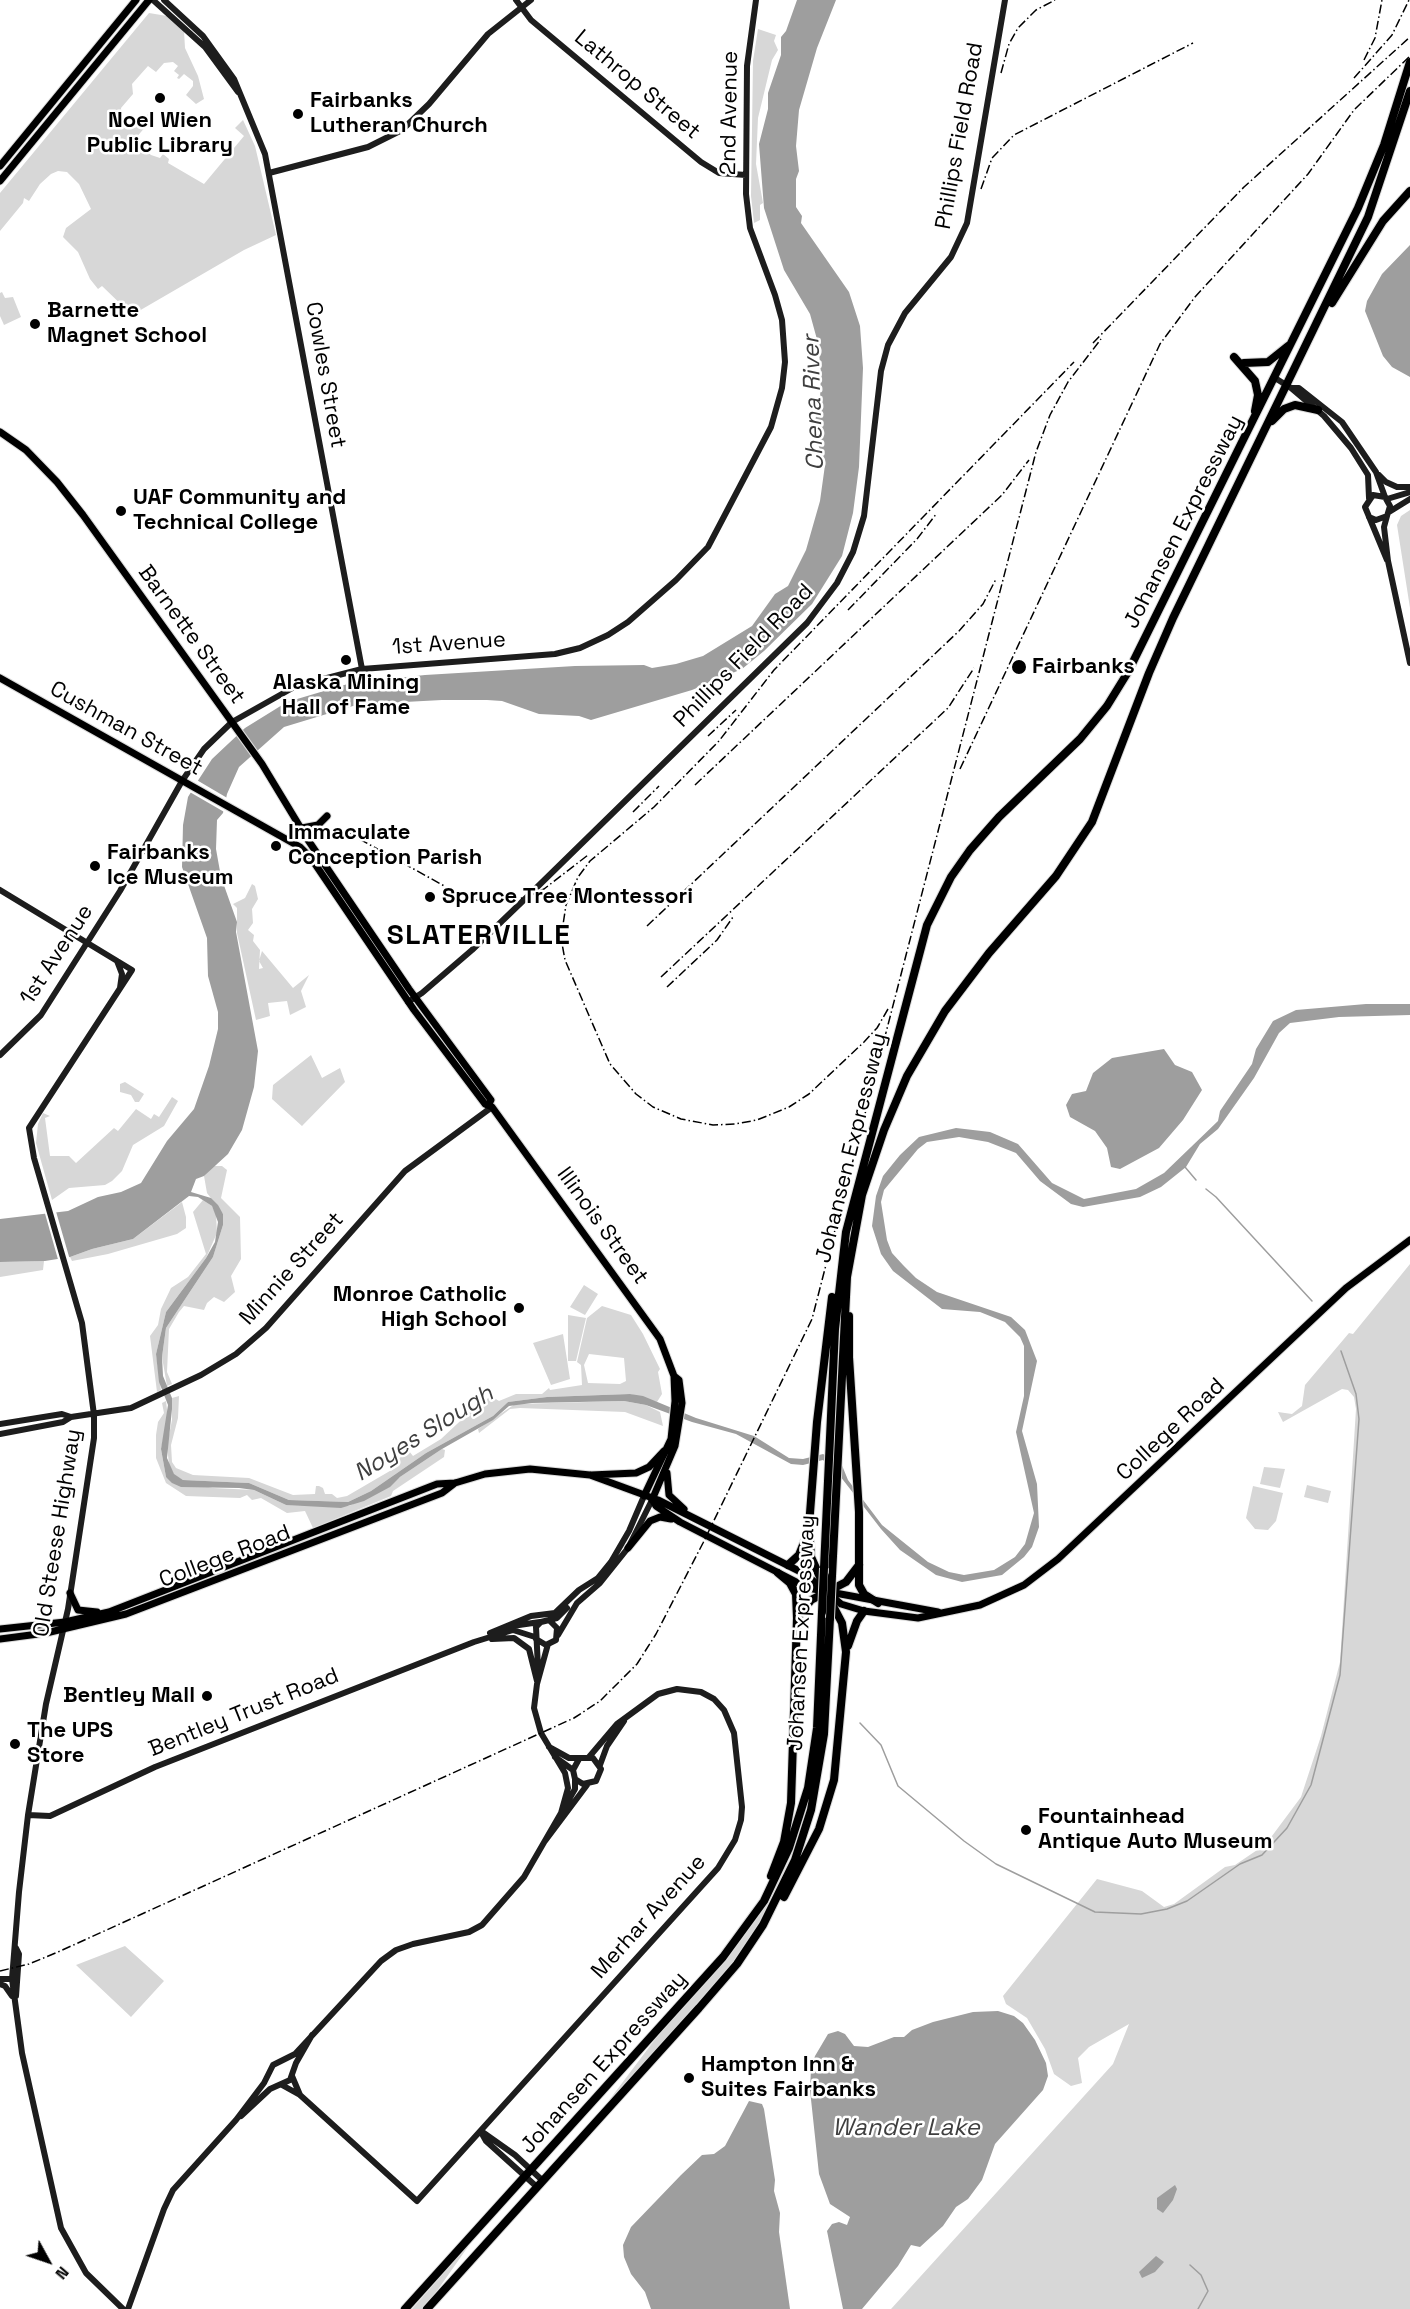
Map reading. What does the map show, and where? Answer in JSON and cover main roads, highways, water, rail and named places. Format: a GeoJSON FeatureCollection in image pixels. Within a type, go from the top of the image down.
{"type":"FeatureCollection","features":[{"type":"Feature","properties":{"kind":"highway","name":"Johansen Expressway"},"geometry":{"type":"LineString","coordinates":[[405,2309],[741,1935],[773,1884],[803,1810],[817,1728],[837,1305],[846,1232],[916,960],[937,903],[955,870],[981,836],[1080,740],[1116,692],[1148,634],[1371,179],[1410,62]]}},
{"type":"Feature","properties":{"kind":"highway","name":"Johansen Expressway"},"geometry":{"type":"LineString","coordinates":[[427,2309],[737,1964],[780,1893],[803,1839],[823,1745],[847,1277],[853,1235],[868,1176],[884,1130],[907,1076],[935,1027],[965,984],[1056,876],[1092,822],[1159,648],[1261,436],[1289,386],[1376,198],[1410,91]]}},
{"type":"Feature","properties":{"kind":"highway"},"geometry":{"type":"LineString","coordinates":[[1303,352],[1372,237],[1410,191]]}},
{"type":"Feature","properties":{"kind":"highway"},"geometry":{"type":"LineString","coordinates":[[1244,363],[1262,363],[1272,360],[1297,334]]}},
{"type":"Feature","properties":{"kind":"highway"},"geometry":{"type":"LineString","coordinates":[[1234,357],[1253,376],[1257,388],[1257,402],[1251,426]]}},
{"type":"Feature","properties":{"kind":"highway"},"geometry":{"type":"LineString","coordinates":[[1261,436],[1277,416],[1288,407],[1299,404],[1318,410]]}},
{"type":"Feature","properties":{"kind":"highway"},"geometry":{"type":"LineString","coordinates":[[846,1232],[824,1353],[809,1526],[811,1557],[842,1623],[846,1652]]}},
{"type":"Feature","properties":{"kind":"highway"},"geometry":{"type":"LineString","coordinates":[[847,1277],[849,1357],[858,1484],[860,1589],[878,1603]]}},
{"type":"Feature","properties":{"kind":"highway"},"geometry":{"type":"LineString","coordinates":[[788,1565],[799,1556],[809,1526]]}},
{"type":"Feature","properties":{"kind":"highway"},"geometry":{"type":"LineString","coordinates":[[797,1618],[805,1605],[846,1582],[859,1565]]}},
{"type":"Feature","properties":{"kind":"highway"},"geometry":{"type":"LineString","coordinates":[[741,1935],[775,1868],[787,1829],[792,1782],[796,1593],[790,1583],[777,1573]]}},
{"type":"Feature","properties":{"kind":"highway"},"geometry":{"type":"LineString","coordinates":[[737,1964],[759,1938],[779,1906],[806,1858],[825,1814],[834,1780],[846,1652],[856,1621],[864,1611]]}},
{"type":"Feature","properties":{"kind":"main road"},"geometry":{"type":"LineString","coordinates":[[0,166],[136,0]]}},
{"type":"Feature","properties":{"kind":"main road"},"geometry":{"type":"LineString","coordinates":[[0,181],[151,0]]}},
{"type":"Feature","properties":{"kind":"main road","name":"Barnette Street"},"geometry":{"type":"LineString","coordinates":[[0,432],[26,450],[68,496],[262,764],[313,846]]}},
{"type":"Feature","properties":{"kind":"main road","name":"Cushman Street"},"geometry":{"type":"LineString","coordinates":[[0,678],[306,852]]}},
{"type":"Feature","properties":{"kind":"main road"},"geometry":{"type":"LineString","coordinates":[[302,828],[318,825],[327,816]]}},
{"type":"Feature","properties":{"kind":"main road","name":"Illinois Street"},"geometry":{"type":"LineString","coordinates":[[313,846],[415,998],[491,1100],[490,1105]]}},
{"type":"Feature","properties":{"kind":"main road","name":"Illinois Street"},"geometry":{"type":"LineString","coordinates":[[306,852],[408,1002],[485,1104],[490,1105],[656,1330],[675,1376],[679,1380],[676,1428],[668,1466],[650,1499]]}},
{"type":"Feature","properties":{"kind":"main road","name":"College Road"},"geometry":{"type":"LineString","coordinates":[[650,1499],[680,1522],[808,1588],[878,1603],[938,1612],[956,1611],[994,1601],[1041,1574],[1249,1382],[1346,1288],[1410,1240]]}},
{"type":"Feature","properties":{"kind":"main road","name":"Illinois Street"},"geometry":{"type":"LineString","coordinates":[[650,1499],[676,1428]]}},
{"type":"Feature","properties":{"kind":"main road"},"geometry":{"type":"LineString","coordinates":[[590,1475],[604,1472],[627,1475],[636,1473],[649,1467],[668,1447]]}},
{"type":"Feature","properties":{"kind":"main road"},"geometry":{"type":"LineString","coordinates":[[668,1466],[666,1481],[669,1495],[693,1516]]}},
{"type":"Feature","properties":{"kind":"main road","name":"College Road"},"geometry":{"type":"LineString","coordinates":[[0,1639],[126,1614],[442,1493],[455,1484],[485,1474],[530,1469],[590,1475],[693,1516],[811,1578],[841,1604],[864,1611],[918,1618],[938,1612]]}},
{"type":"Feature","properties":{"kind":"main road","name":"College Road"},"geometry":{"type":"LineString","coordinates":[[0,1629],[64,1625],[109,1612],[437,1484],[455,1484]]}},
{"type":"Feature","properties":{"kind":"main road"},"geometry":{"type":"LineString","coordinates":[[628,1548],[642,1528],[653,1520],[663,1517],[680,1522]]}},
{"type":"Feature","properties":{"kind":"main road"},"geometry":{"type":"LineString","coordinates":[[70,1593],[79,1611],[109,1612]]}},
{"type":"Feature","properties":{"kind":"water"},"geometry":{"type":"Polygon","coordinates":[[[797,0],[836,0],[817,48],[799,110],[796,146],[799,171],[796,179],[796,207],[802,216],[801,223],[849,292],[860,326],[863,368],[859,467],[853,513],[842,556],[812,604],[764,651],[742,669],[692,690],[591,720],[579,716],[539,714],[502,701],[487,700],[442,700],[386,703],[372,707],[353,706],[284,727],[239,767],[227,794],[223,813],[217,820],[216,849],[221,877],[237,922],[236,932],[258,1051],[254,1087],[242,1130],[228,1154],[204,1176],[196,1179],[191,1192],[211,1198],[218,1205],[223,1214],[223,1225],[213,1257],[166,1328],[162,1357],[163,1376],[172,1398],[167,1458],[174,1474],[183,1480],[249,1483],[289,1500],[348,1502],[371,1491],[426,1453],[493,1416],[508,1402],[547,1397],[630,1394],[643,1396],[696,1418],[754,1436],[789,1458],[803,1459],[823,1454],[841,1463],[848,1480],[882,1525],[928,1562],[949,1572],[964,1575],[994,1570],[1015,1557],[1025,1544],[1034,1513],[1016,1432],[1024,1396],[1024,1346],[1020,1337],[1005,1322],[980,1312],[942,1309],[893,1271],[881,1254],[872,1226],[876,1196],[883,1176],[919,1137],[956,1128],[990,1132],[1018,1144],[1052,1183],[1084,1199],[1136,1189],[1164,1173],[1218,1121],[1220,1111],[1252,1064],[1256,1049],[1273,1021],[1296,1010],[1366,1004],[1410,1004],[1410,1015],[1339,1017],[1290,1023],[1279,1033],[1254,1078],[1218,1129],[1200,1144],[1186,1167],[1161,1187],[1140,1197],[1083,1207],[1071,1204],[1040,1181],[1016,1153],[988,1142],[959,1137],[927,1142],[918,1149],[884,1190],[881,1202],[887,1240],[892,1253],[916,1278],[937,1292],[1011,1317],[1025,1330],[1037,1361],[1022,1431],[1037,1484],[1039,1527],[1032,1547],[1024,1557],[1002,1575],[962,1582],[936,1575],[900,1550],[840,1476],[823,1460],[803,1465],[791,1464],[736,1434],[692,1422],[646,1405],[624,1401],[532,1403],[509,1406],[493,1420],[442,1449],[400,1477],[390,1487],[364,1501],[341,1508],[286,1505],[254,1490],[239,1488],[181,1487],[166,1477],[161,1449],[168,1405],[159,1382],[156,1354],[166,1312],[206,1258],[215,1242],[218,1222],[212,1206],[198,1197],[189,1196],[133,1239],[70,1257],[45,1261],[0,1262],[0,1219],[68,1211],[98,1197],[121,1192],[141,1183],[167,1141],[194,1109],[209,1066],[218,1029],[218,1012],[208,976],[207,938],[182,867],[183,825],[188,797],[199,779],[212,759],[245,728],[287,702],[351,683],[425,675],[575,666],[644,665],[652,668],[676,664],[703,656],[752,626],[775,594],[788,586],[806,550],[820,501],[825,465],[813,429],[820,400],[821,373],[818,343],[810,314],[784,270],[764,208],[759,144],[768,109],[768,93],[781,55],[781,37],[786,31],[797,0]]]}},
{"type":"Feature","properties":{"kind":"water"},"geometry":{"type":"Polygon","coordinates":[[[1410,245],[1410,377],[1392,367],[1383,356],[1365,311],[1367,301],[1382,274],[1410,245]]]}},
{"type":"Feature","properties":{"kind":"water"},"geometry":{"type":"Polygon","coordinates":[[[1164,1049],[1175,1065],[1192,1072],[1202,1090],[1183,1120],[1159,1148],[1120,1169],[1111,1167],[1107,1148],[1095,1131],[1070,1117],[1066,1105],[1072,1094],[1086,1091],[1093,1073],[1112,1058],[1164,1049]]]}},
{"type":"Feature","properties":{"kind":"water","name":"Wander Lake"},"geometry":{"type":"Polygon","coordinates":[[[998,2011],[1014,2016],[1023,2023],[1035,2040],[1046,2063],[1048,2076],[1043,2090],[995,2144],[982,2180],[968,2199],[956,2207],[943,2226],[920,2247],[911,2245],[898,2266],[862,2309],[843,2309],[827,2231],[832,2224],[839,2222],[847,2225],[850,2217],[830,2204],[819,2174],[810,2090],[811,2068],[815,2056],[828,2034],[838,2031],[845,2034],[854,2046],[868,2047],[894,2037],[904,2037],[912,2030],[933,2022],[973,2012],[998,2011]]]}},
{"type":"Feature","properties":{"kind":"water"},"geometry":{"type":"Polygon","coordinates":[[[749,2101],[762,2104],[764,2109],[775,2180],[774,2191],[780,2213],[779,2232],[790,2309],[651,2309],[645,2292],[631,2274],[624,2257],[623,2245],[631,2227],[702,2155],[714,2154],[725,2146],[749,2101]]]}},
{"type":"Feature","properties":{"kind":"water"},"geometry":{"type":"Polygon","coordinates":[[[1175,2185],[1177,2189],[1173,2200],[1163,2213],[1157,2209],[1157,2198],[1175,2185]]]}},
{"type":"Feature","properties":{"kind":"water"},"geometry":{"type":"Polygon","coordinates":[[[1156,2256],[1164,2262],[1155,2272],[1142,2278],[1139,2272],[1156,2256]]]}},
{"type":"Feature","properties":{"kind":"waterway"},"geometry":{"type":"LineString","coordinates":[[1185,1167],[1196,1180]]}},
{"type":"Feature","properties":{"kind":"waterway"},"geometry":{"type":"LineString","coordinates":[[1206,1189],[1312,1301]]}},
{"type":"Feature","properties":{"kind":"waterway"},"geometry":{"type":"LineString","coordinates":[[860,1723],[881,1745],[898,1786],[964,1841],[996,1864],[1095,1912],[1141,1914],[1167,1909],[1187,1901],[1240,1864],[1262,1855],[1287,1828],[1311,1785],[1340,1675],[1359,1419],[1356,1394],[1341,1351]]}},
{"type":"Feature","properties":{"kind":"waterway"},"geometry":{"type":"LineString","coordinates":[[1190,2265],[1201,2275],[1208,2291],[1198,2309]]}},
{"type":"Feature","properties":{"kind":"railway"},"geometry":{"type":"LineString","coordinates":[[1001,73],[1009,44],[1018,28],[1036,10],[1055,0]]}},
{"type":"Feature","properties":{"kind":"railway"},"geometry":{"type":"LineString","coordinates":[[1364,60],[1375,38],[1382,0]]}},
{"type":"Feature","properties":{"kind":"railway"},"geometry":{"type":"LineString","coordinates":[[1354,78],[1392,35],[1409,0]]}},
{"type":"Feature","properties":{"kind":"railway"},"geometry":{"type":"LineString","coordinates":[[1093,343],[1244,187],[1410,37]]}},
{"type":"Feature","properties":{"kind":"railway"},"geometry":{"type":"LineString","coordinates":[[981,189],[992,158],[1014,135],[1193,43]]}},
{"type":"Feature","properties":{"kind":"railway"},"geometry":{"type":"LineString","coordinates":[[960,769],[1160,344],[1195,297],[1308,174],[1354,110],[1410,56]]}},
{"type":"Feature","properties":{"kind":"railway"},"geometry":{"type":"LineString","coordinates":[[0,1971],[29,1964],[58,1952],[574,1718],[600,1701],[637,1664],[656,1634],[703,1543],[812,1319],[1036,452],[1050,415],[1068,382],[1101,339]]}},
{"type":"Feature","properties":{"kind":"railway"},"geometry":{"type":"LineString","coordinates":[[888,1009],[877,1028],[864,1042],[809,1094],[789,1107],[757,1120],[735,1124],[713,1125],[681,1119],[653,1107],[636,1094],[610,1064],[565,960],[561,938],[566,905],[578,877],[590,861],[654,807],[719,741],[774,670],[1074,362]]}},
{"type":"Feature","properties":{"kind":"railway"},"geometry":{"type":"LineString","coordinates":[[695,785],[1002,495],[1029,460]]}},
{"type":"Feature","properties":{"kind":"railway"},"geometry":{"type":"LineString","coordinates":[[848,610],[917,539],[937,513]]}},
{"type":"Feature","properties":{"kind":"railway"},"geometry":{"type":"LineString","coordinates":[[647,926],[959,631],[983,604],[996,579]]}},
{"type":"Feature","properties":{"kind":"railway"},"geometry":{"type":"LineString","coordinates":[[661,977],[948,708],[974,668]]}},
{"type":"Feature","properties":{"kind":"railway"},"geometry":{"type":"LineString","coordinates":[[708,736],[736,710]]}},
{"type":"Feature","properties":{"kind":"railway"},"geometry":{"type":"LineString","coordinates":[[633,812],[659,786]]}},
{"type":"Feature","properties":{"kind":"railway"},"geometry":{"type":"LineString","coordinates":[[345,831],[457,893],[480,901],[508,901],[527,897],[544,889],[588,855]]}},
{"type":"Feature","properties":{"kind":"railway"},"geometry":{"type":"LineString","coordinates":[[667,987],[717,940],[733,917]]}},
{"type":"Feature","properties":{"kind":"place","name":"Noel Wien Public Library"},"geometry":{"type":"Point","coordinates":[160,98]}},
{"type":"Feature","properties":{"kind":"place","name":"Fairbanks Lutheran Church"},"geometry":{"type":"Point","coordinates":[298,114]}},
{"type":"Feature","properties":{"kind":"place","name":"Barnette Magnet School"},"geometry":{"type":"Point","coordinates":[35,324]}},
{"type":"Feature","properties":{"kind":"place","name":"UAF Community and Technical College"},"geometry":{"type":"Point","coordinates":[121,511]}},
{"type":"Feature","properties":{"kind":"place","name":"Alaska Mining Hall of Fame"},"geometry":{"type":"Point","coordinates":[346,660]}},
{"type":"Feature","properties":{"kind":"place","name":"Fairbanks"},"geometry":{"type":"Point","coordinates":[1019,667]}},
{"type":"Feature","properties":{"kind":"place","name":"Immaculate Conception Parish"},"geometry":{"type":"Point","coordinates":[276,846]}},
{"type":"Feature","properties":{"kind":"place","name":"Fairbanks Ice Museum"},"geometry":{"type":"Point","coordinates":[95,866]}},
{"type":"Feature","properties":{"kind":"place","name":"Spruce Tree Montessori"},"geometry":{"type":"Point","coordinates":[430,897]}},
{"type":"Feature","properties":{"kind":"place","name":"Monroe Catholic High School"},"geometry":{"type":"Point","coordinates":[519,1308]}},
{"type":"Feature","properties":{"kind":"place","name":"Bentley Mall"},"geometry":{"type":"Point","coordinates":[207,1696]}},
{"type":"Feature","properties":{"kind":"place","name":"The UPS Store"},"geometry":{"type":"Point","coordinates":[15,1744]}},
{"type":"Feature","properties":{"kind":"place","name":"Fountainhead Antique Auto Museum"},"geometry":{"type":"Point","coordinates":[1026,1830]}},
{"type":"Feature","properties":{"kind":"place","name":"Hampton Inn & Suites Fairbanks"},"geometry":{"type":"Point","coordinates":[689,2078]}},
{"type":"Feature","properties":{"kind":"district","name":"SLATERVILLE"},"geometry":{"type":"Point","coordinates":[479,936]}},
{"type":"Feature","properties":{"kind":"water label","name":"Chena River"},"geometry":{"type":"Point","coordinates":[814,403]}},
{"type":"Feature","properties":{"kind":"water label","name":"Noyes Slough"},"geometry":{"type":"Point","coordinates":[424,1434]}}]}
